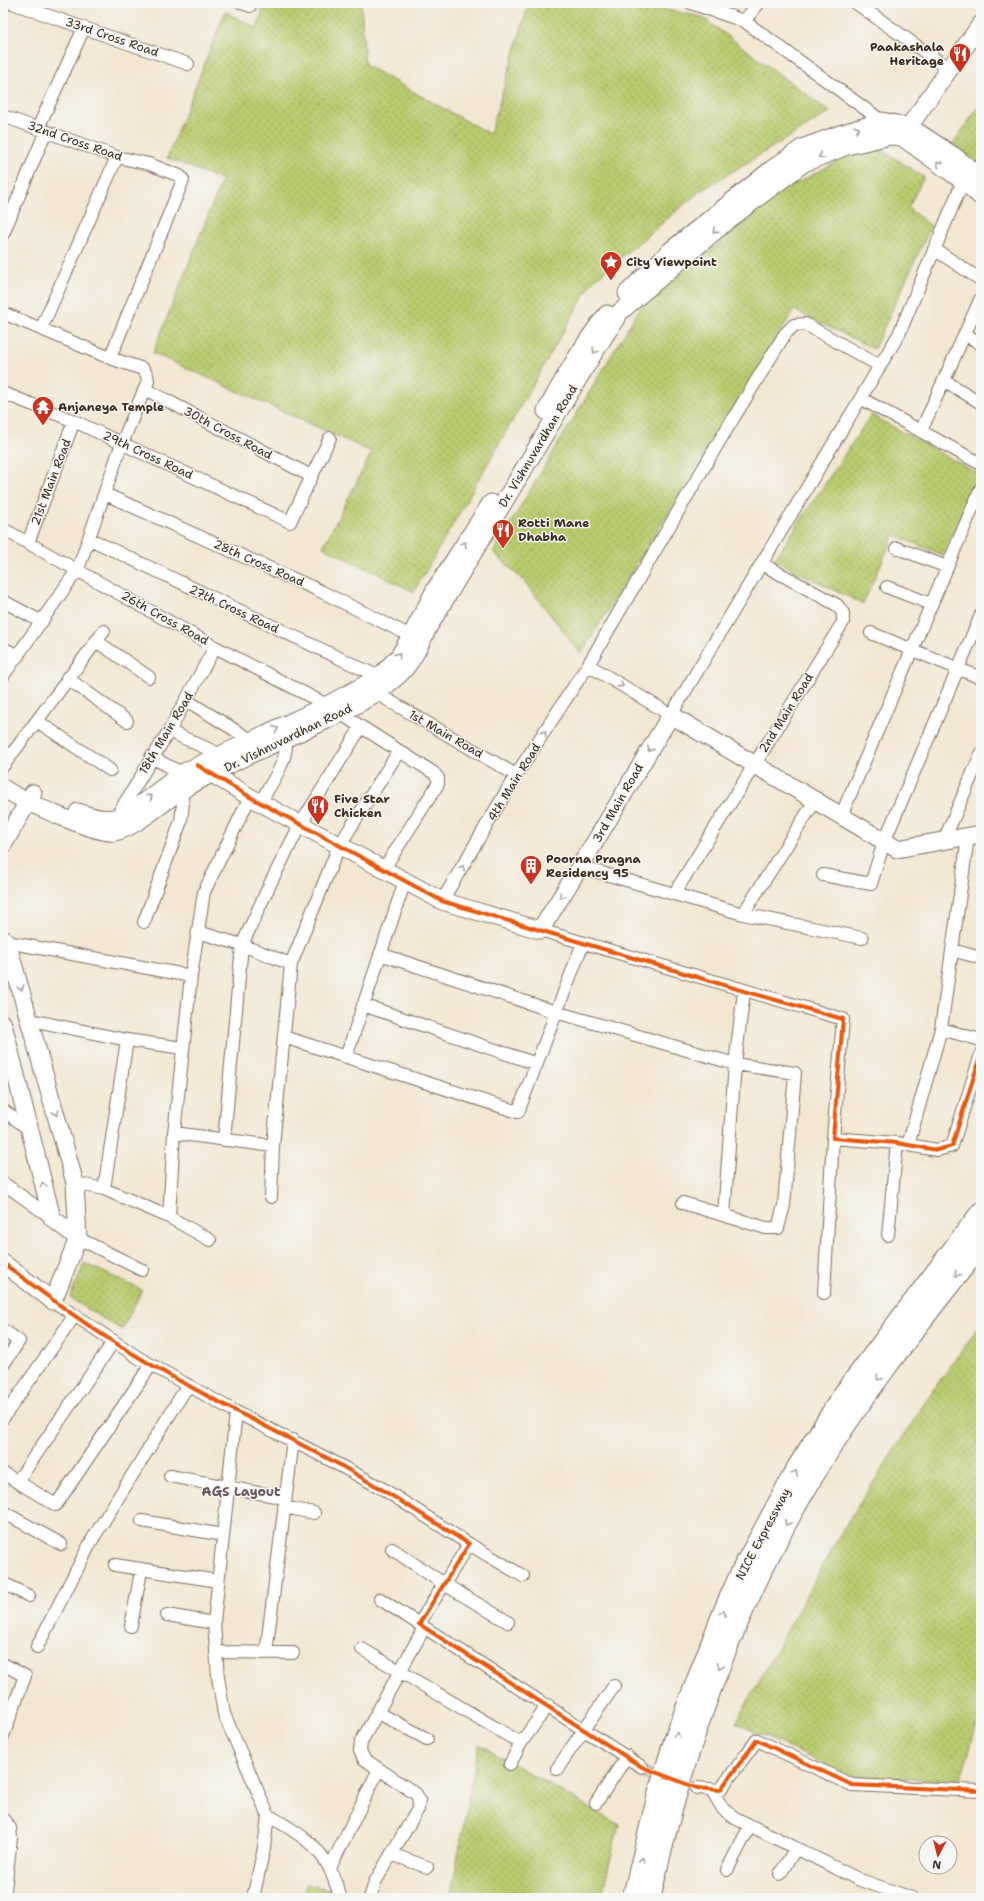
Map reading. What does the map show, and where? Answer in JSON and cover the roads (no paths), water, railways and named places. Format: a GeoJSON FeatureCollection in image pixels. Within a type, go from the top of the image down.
{"type":"FeatureCollection","features":[{"type":"Feature","properties":{"kind":"highway","name":"NICE Expressway"},"geometry":{"type":"LineString","coordinates":[[633,1898],[660,1788],[677,1733],[724,1609],[742,1571],[798,1467],[844,1394],[981,1213]]}},
{"type":"Feature","properties":{"kind":"highway","name":"NICE Expressway"},"geometry":{"type":"LineString","coordinates":[[650,1898],[676,1793],[693,1738],[740,1615],[758,1578],[811,1479],[859,1404],[981,1244]]}},
{"type":"Feature","properties":{"kind":"main road"},"geometry":{"type":"LineString","coordinates":[[896,130],[949,69],[981,24]]}},
{"type":"Feature","properties":{"kind":"main road"},"geometry":{"type":"LineString","coordinates":[[896,130],[954,156],[981,177]]}},
{"type":"Feature","properties":{"kind":"main road"},"geometry":{"type":"LineString","coordinates":[[896,130],[981,196]]}},
{"type":"Feature","properties":{"kind":"main road","name":"Dr. Vishnuvardhan Road"},"geometry":{"type":"LineString","coordinates":[[377,685],[399,656],[436,588],[530,438],[569,369],[592,333],[610,310],[670,251],[784,160],[802,148],[896,130]]}},
{"type":"Feature","properties":{"kind":"main road","name":"Dr. Vishnuvardhan Road"},"geometry":{"type":"LineString","coordinates":[[3,788],[98,819],[115,819],[125,816],[182,773],[203,773],[286,738],[377,685],[400,674],[413,657],[429,626],[620,312],[727,221],[804,163],[847,146],[896,130]]}},
{"type":"Feature","properties":{"kind":"main road","name":"Dr. Vishnuvardhan Road"},"geometry":{"type":"LineString","coordinates":[[3,775],[30,798],[100,831],[115,832],[130,826],[180,791],[203,773],[219,754],[251,740],[333,710]]}},
{"type":"Feature","properties":{"kind":"main road"},"geometry":{"type":"LineString","coordinates":[[670,715],[897,849],[975,835]]}},
{"type":"Feature","properties":{"kind":"main road","name":"3rd Main Road"},"geometry":{"type":"LineString","coordinates":[[540,930],[581,866],[670,715]]}},
{"type":"Feature","properties":{"kind":"main road"},"geometry":{"type":"LineString","coordinates":[[203,773],[442,901],[540,930]]}},
{"type":"Feature","properties":{"kind":"main road"},"geometry":{"type":"LineString","coordinates":[[3,845],[30,798]]}},
{"type":"Feature","properties":{"kind":"main road"},"geometry":{"type":"LineString","coordinates":[[3,1263],[53,1301],[78,1238],[75,1183],[30,1020],[5,940]]}},
{"type":"Feature","properties":{"kind":"main road"},"geometry":{"type":"LineString","coordinates":[[4,1031],[52,1218],[78,1238]]}},
{"type":"Feature","properties":{"kind":"street"},"geometry":{"type":"LineString","coordinates":[[3,7],[5,3]]}},
{"type":"Feature","properties":{"kind":"street","name":"33rd Cross Road"},"geometry":{"type":"LineString","coordinates":[[12,3],[188,64]]}},
{"type":"Feature","properties":{"kind":"street"},"geometry":{"type":"LineString","coordinates":[[691,3],[744,21],[896,130]]}},
{"type":"Feature","properties":{"kind":"street"},"geometry":{"type":"LineString","coordinates":[[744,21],[759,3]]}},
{"type":"Feature","properties":{"kind":"street"},"geometry":{"type":"LineString","coordinates":[[856,3],[949,69]]}},
{"type":"Feature","properties":{"kind":"street"},"geometry":{"type":"LineString","coordinates":[[3,234],[42,130],[84,28]]}},
{"type":"Feature","properties":{"kind":"street","name":"32nd Cross Road"},"geometry":{"type":"LineString","coordinates":[[3,116],[117,157],[149,164],[180,176],[183,180],[182,186],[110,358]]}},
{"type":"Feature","properties":{"kind":"street"},"geometry":{"type":"LineString","coordinates":[[41,329],[117,157]]}},
{"type":"Feature","properties":{"kind":"street"},"geometry":{"type":"LineString","coordinates":[[588,665],[670,715],[862,399],[899,334],[963,181]]}},
{"type":"Feature","properties":{"kind":"street"},"geometry":{"type":"LineString","coordinates":[[934,249],[981,280]]}},
{"type":"Feature","properties":{"kind":"street"},"geometry":{"type":"LineString","coordinates":[[921,431],[981,298]]}},
{"type":"Feature","properties":{"kind":"street"},"geometry":{"type":"LineString","coordinates":[[3,313],[110,358],[143,369],[147,375],[148,381],[122,443],[90,539],[78,569],[4,676]]}},
{"type":"Feature","properties":{"kind":"street","name":"4th Main Road"},"geometry":{"type":"LineString","coordinates":[[442,901],[516,775],[588,665],[785,334],[794,325],[805,324],[880,366]]}},
{"type":"Feature","properties":{"kind":"street"},"geometry":{"type":"LineString","coordinates":[[965,334],[981,344]]}},
{"type":"Feature","properties":{"kind":"street"},"geometry":{"type":"LineString","coordinates":[[944,381],[981,403]]}},
{"type":"Feature","properties":{"kind":"street","name":"30th Cross Road"},"geometry":{"type":"LineString","coordinates":[[145,389],[311,476]]}},
{"type":"Feature","properties":{"kind":"street","name":"29th Cross Road"},"geometry":{"type":"LineString","coordinates":[[3,393],[122,443],[290,522],[311,476]]}},
{"type":"Feature","properties":{"kind":"street"},"geometry":{"type":"LineString","coordinates":[[862,399],[981,464]]}},
{"type":"Feature","properties":{"kind":"street","name":"21st Main Road"},"geometry":{"type":"LineString","coordinates":[[28,543],[74,422]]}},
{"type":"Feature","properties":{"kind":"street"},"geometry":{"type":"LineString","coordinates":[[311,476],[330,438]]}},
{"type":"Feature","properties":{"kind":"street"},"geometry":{"type":"LineString","coordinates":[[841,816],[981,488]]}},
{"type":"Feature","properties":{"kind":"street","name":"28th Cross Road"},"geometry":{"type":"LineString","coordinates":[[105,494],[318,590],[411,636]]}},
{"type":"Feature","properties":{"kind":"street","name":"26th Cross Road"},"geometry":{"type":"LineString","coordinates":[[3,529],[333,710],[434,773],[438,778],[438,784],[383,870]]}},
{"type":"Feature","properties":{"kind":"street","name":"27th Cross Road"},"geometry":{"type":"LineString","coordinates":[[90,539],[377,685]]}},
{"type":"Feature","properties":{"kind":"street"},"geometry":{"type":"LineString","coordinates":[[897,548],[947,567]]}},
{"type":"Feature","properties":{"kind":"street","name":"2nd Main Road"},"geometry":{"type":"LineString","coordinates":[[674,894],[843,622],[843,613],[837,606],[762,564]]}},
{"type":"Feature","properties":{"kind":"street"},"geometry":{"type":"LineString","coordinates":[[887,587],[931,604]]}},
{"type":"Feature","properties":{"kind":"street"},"geometry":{"type":"LineString","coordinates":[[3,601],[42,622]]}},
{"type":"Feature","properties":{"kind":"street"},"geometry":{"type":"LineString","coordinates":[[823,875],[871,884],[884,842],[981,615]]}},
{"type":"Feature","properties":{"kind":"street"},"geometry":{"type":"LineString","coordinates":[[872,633],[981,678]]}},
{"type":"Feature","properties":{"kind":"street"},"geometry":{"type":"LineString","coordinates":[[3,766],[67,678],[100,636],[149,677]]}},
{"type":"Feature","properties":{"kind":"street","name":"18th Main Road"},"geometry":{"type":"LineString","coordinates":[[115,819],[169,731],[215,646]]}},
{"type":"Feature","properties":{"kind":"street"},"geometry":{"type":"LineString","coordinates":[[3,648],[18,656]]}},
{"type":"Feature","properties":{"kind":"street"},"geometry":{"type":"LineString","coordinates":[[67,678],[127,721]]}},
{"type":"Feature","properties":{"kind":"street","name":"1st Main Road"},"geometry":{"type":"LineString","coordinates":[[377,685],[516,775]]}},
{"type":"Feature","properties":{"kind":"street"},"geometry":{"type":"LineString","coordinates":[[186,700],[251,740]]}},
{"type":"Feature","properties":{"kind":"street"},"geometry":{"type":"LineString","coordinates":[[37,721],[110,770]]}},
{"type":"Feature","properties":{"kind":"street"},"geometry":{"type":"LineString","coordinates":[[224,1140],[242,945],[270,884],[300,825],[361,727]]}},
{"type":"Feature","properties":{"kind":"street"},"geometry":{"type":"LineString","coordinates":[[169,731],[219,754]]}},
{"type":"Feature","properties":{"kind":"street"},"geometry":{"type":"LineString","coordinates":[[169,1217],[174,1133],[183,1048],[191,976],[204,892],[255,800],[283,761],[287,748],[286,738]]}},
{"type":"Feature","properties":{"kind":"street"},"geometry":{"type":"LineString","coordinates":[[271,1197],[273,1146],[291,964],[339,846],[399,751]]}},
{"type":"Feature","properties":{"kind":"street"},"geometry":{"type":"LineString","coordinates":[[944,840],[981,754]]}},
{"type":"Feature","properties":{"kind":"street"},"geometry":{"type":"LineString","coordinates":[[152,757],[182,773]]}},
{"type":"Feature","properties":{"kind":"street"},"geometry":{"type":"LineString","coordinates":[[144,922],[181,821],[183,803],[180,791]]}},
{"type":"Feature","properties":{"kind":"street"},"geometry":{"type":"LineString","coordinates":[[743,914],[815,801]]}},
{"type":"Feature","properties":{"kind":"street"},"geometry":{"type":"LineString","coordinates":[[888,1235],[903,1144],[940,1028],[952,950],[975,835]]}},
{"type":"Feature","properties":{"kind":"street"},"geometry":{"type":"LineString","coordinates":[[581,866],[743,914],[862,938]]}},
{"type":"Feature","properties":{"kind":"street"},"geometry":{"type":"LineString","coordinates":[[346,1057],[404,881]]}},
{"type":"Feature","properties":{"kind":"street"},"geometry":{"type":"LineString","coordinates":[[540,930],[744,991],[843,1018],[833,1138],[824,1293]]}},
{"type":"Feature","properties":{"kind":"street"},"geometry":{"type":"LineString","coordinates":[[198,932],[242,945],[291,964]]}},
{"type":"Feature","properties":{"kind":"street"},"geometry":{"type":"LineString","coordinates":[[5,940],[191,976]]}},
{"type":"Feature","properties":{"kind":"street"},"geometry":{"type":"LineString","coordinates":[[284,1037],[518,1112],[583,943]]}},
{"type":"Feature","properties":{"kind":"street"},"geometry":{"type":"LineString","coordinates":[[952,950],[981,958]]}},
{"type":"Feature","properties":{"kind":"street"},"geometry":{"type":"LineString","coordinates":[[380,954],[556,1012],[735,1064],[795,1073],[784,1205],[778,1228],[766,1228],[683,1203]]}},
{"type":"Feature","properties":{"kind":"street"},"geometry":{"type":"LineString","coordinates":[[724,1215],[735,1064],[744,991]]}},
{"type":"Feature","properties":{"kind":"street"},"geometry":{"type":"LineString","coordinates":[[363,1005],[537,1064]]}},
{"type":"Feature","properties":{"kind":"street"},"geometry":{"type":"LineString","coordinates":[[30,1020],[127,1040],[183,1048]]}},
{"type":"Feature","properties":{"kind":"street"},"geometry":{"type":"LineString","coordinates":[[940,1028],[981,1040]]}},
{"type":"Feature","properties":{"kind":"street"},"geometry":{"type":"LineString","coordinates":[[104,1189],[127,1040]]}},
{"type":"Feature","properties":{"kind":"street"},"geometry":{"type":"LineString","coordinates":[[833,1138],[903,1144],[937,1150],[952,1146],[981,1054]]}},
{"type":"Feature","properties":{"kind":"street"},"geometry":{"type":"LineString","coordinates":[[3,1110],[30,1130]]}},
{"type":"Feature","properties":{"kind":"street"},"geometry":{"type":"LineString","coordinates":[[174,1133],[273,1146]]}},
{"type":"Feature","properties":{"kind":"street"},"geometry":{"type":"LineString","coordinates":[[3,1183],[52,1218]]}},
{"type":"Feature","properties":{"kind":"street"},"geometry":{"type":"LineString","coordinates":[[75,1183],[104,1189],[169,1217],[210,1240]]}},
{"type":"Feature","properties":{"kind":"street"},"geometry":{"type":"LineString","coordinates":[[78,1238],[142,1270]]}},
{"type":"Feature","properties":{"kind":"street"},"geometry":{"type":"LineString","coordinates":[[53,1301],[151,1365],[236,1412],[293,1440],[383,1489],[469,1544],[523,1576]]}},
{"type":"Feature","properties":{"kind":"street"},"geometry":{"type":"LineString","coordinates":[[3,1418],[75,1315]]}},
{"type":"Feature","properties":{"kind":"street"},"geometry":{"type":"LineString","coordinates":[[3,1330],[18,1341],[3,1365]]}},
{"type":"Feature","properties":{"kind":"street"},"geometry":{"type":"LineString","coordinates":[[17,1482],[114,1341]]}},
{"type":"Feature","properties":{"kind":"street"},"geometry":{"type":"LineString","coordinates":[[3,1473],[56,1505],[151,1365]]}},
{"type":"Feature","properties":{"kind":"street"},"geometry":{"type":"LineString","coordinates":[[37,1647],[92,1540],[188,1386]]}},
{"type":"Feature","properties":{"kind":"street"},"geometry":{"type":"LineString","coordinates":[[236,1412],[214,1623],[224,1714],[268,1815],[264,1848],[253,1898]]}},
{"type":"Feature","properties":{"kind":"street"},"geometry":{"type":"LineString","coordinates":[[266,1653],[293,1440]]}},
{"type":"Feature","properties":{"kind":"street"},"geometry":{"type":"LineString","coordinates":[[170,1476],[285,1502],[314,1513]]}},
{"type":"Feature","properties":{"kind":"street"},"geometry":{"type":"LineString","coordinates":[[3,1512],[60,1544]]}},
{"type":"Feature","properties":{"kind":"street"},"geometry":{"type":"LineString","coordinates":[[142,1521],[223,1535]]}},
{"type":"Feature","properties":{"kind":"street"},"geometry":{"type":"LineString","coordinates":[[370,1898],[375,1882],[418,1809],[419,1800],[416,1794],[364,1759],[360,1751],[361,1742],[400,1671],[444,1584],[469,1544]]}},
{"type":"Feature","properties":{"kind":"street"},"geometry":{"type":"LineString","coordinates":[[392,1549],[444,1584],[508,1622]]}},
{"type":"Feature","properties":{"kind":"street"},"geometry":{"type":"LineString","coordinates":[[115,1565],[141,1571],[218,1581]]}},
{"type":"Feature","properties":{"kind":"street"},"geometry":{"type":"LineString","coordinates":[[131,1626],[141,1571]]}},
{"type":"Feature","properties":{"kind":"street"},"geometry":{"type":"LineString","coordinates":[[3,1583],[30,1596]]}},
{"type":"Feature","properties":{"kind":"street"},"geometry":{"type":"LineString","coordinates":[[380,1599],[548,1705],[642,1767]]}},
{"type":"Feature","properties":{"kind":"street"},"geometry":{"type":"LineString","coordinates":[[167,1615],[214,1623]]}},
{"type":"Feature","properties":{"kind":"street"},"geometry":{"type":"LineString","coordinates":[[362,1649],[521,1743]]}},
{"type":"Feature","properties":{"kind":"street"},"geometry":{"type":"LineString","coordinates":[[216,1652],[293,1653]]}},
{"type":"Feature","properties":{"kind":"street"},"geometry":{"type":"LineString","coordinates":[[3,1664],[25,1676],[3,1736]]}},
{"type":"Feature","properties":{"kind":"street"},"geometry":{"type":"LineString","coordinates":[[557,1769],[614,1686]]}},
{"type":"Feature","properties":{"kind":"street"},"geometry":{"type":"LineString","coordinates":[[510,1764],[521,1743],[548,1705]]}},
{"type":"Feature","properties":{"kind":"street"},"geometry":{"type":"LineString","coordinates":[[378,1712],[427,1739]]}},
{"type":"Feature","properties":{"kind":"street"},"geometry":{"type":"LineString","coordinates":[[697,1788],[720,1790],[756,1740],[852,1786],[981,1791]]}},
{"type":"Feature","properties":{"kind":"street"},"geometry":{"type":"LineString","coordinates":[[596,1803],[627,1756]]}},
{"type":"Feature","properties":{"kind":"street"},"geometry":{"type":"LineString","coordinates":[[330,1868],[379,1769]]}},
{"type":"Feature","properties":{"kind":"street"},"geometry":{"type":"LineString","coordinates":[[711,1789],[723,1809],[735,1818],[860,1880],[912,1898]]}},
{"type":"Feature","properties":{"kind":"street"},"geometry":{"type":"LineString","coordinates":[[268,1815],[302,1836],[316,1848],[330,1868],[341,1898]]}},
{"type":"Feature","properties":{"kind":"street"},"geometry":{"type":"LineString","coordinates":[[3,1819],[10,1828],[11,1838],[4,1898]]}},
{"type":"Feature","properties":{"kind":"street"},"geometry":{"type":"LineString","coordinates":[[727,1870],[750,1826]]}},
{"type":"Feature","properties":{"kind":"street"},"geometry":{"type":"LineString","coordinates":[[780,1874],[796,1848]]}},
{"type":"Feature","properties":{"kind":"street"},"geometry":{"type":"LineString","coordinates":[[391,1854],[427,1867]]}},
{"type":"Feature","properties":{"kind":"tunnel"},"geometry":{"type":"LineString","coordinates":[[642,1767],[697,1788]]}},
{"type":"Feature","properties":{"kind":"place","name":"Paakashala Heritage"},"geometry":{"type":"Point","coordinates":[960,74]}},
{"type":"Feature","properties":{"kind":"place","name":"City Viewpoint"},"geometry":{"type":"Point","coordinates":[611,282]}},
{"type":"Feature","properties":{"kind":"place","name":"Anjaneya Temple"},"geometry":{"type":"Point","coordinates":[43,426]}},
{"type":"Feature","properties":{"kind":"place","name":"Rotti Mane Dhabha"},"geometry":{"type":"Point","coordinates":[503,550]}},
{"type":"Feature","properties":{"kind":"place","name":"Five Star Chicken"},"geometry":{"type":"Point","coordinates":[318,826]}},
{"type":"Feature","properties":{"kind":"place","name":"Poorna Pragna Residency 95"},"geometry":{"type":"Point","coordinates":[531,886]}},
{"type":"Feature","properties":{"kind":"district","name":"AGS Layout"},"geometry":{"type":"Point","coordinates":[241,1491]}}]}
